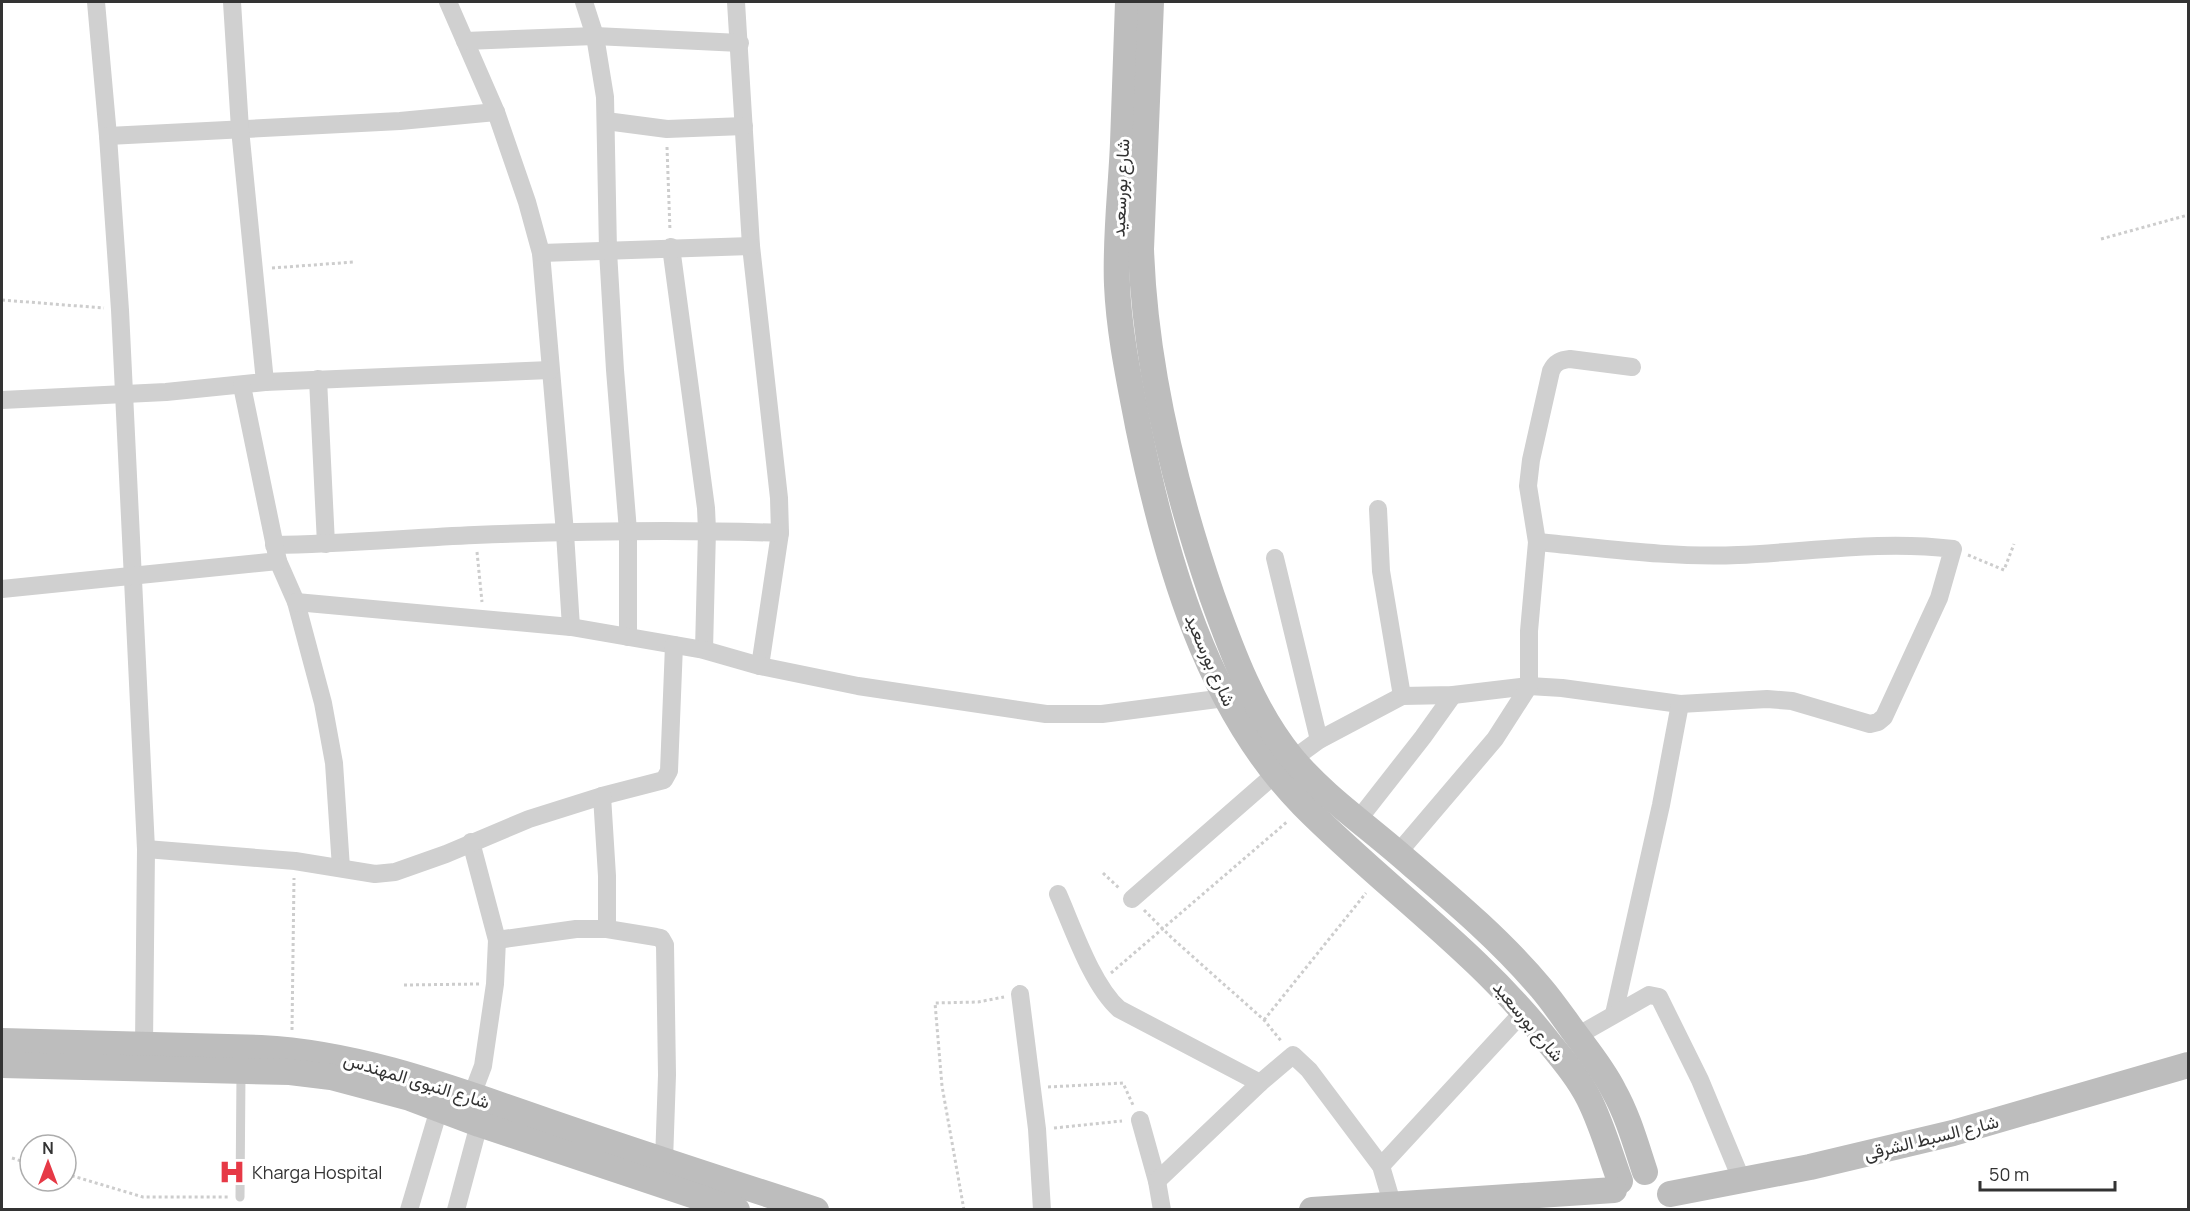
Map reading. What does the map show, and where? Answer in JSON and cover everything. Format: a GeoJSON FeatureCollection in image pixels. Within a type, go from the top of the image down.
{"type":"FeatureCollection","features":[{"type":"Feature","properties":{"kind":"street"},"geometry":{"type":"LineString","coordinates":[[96,2],[120,310],[146,849],[144,1045]]}},
{"type":"Feature","properties":{"kind":"street"},"geometry":{"type":"LineString","coordinates":[[232,2],[252,270],[265,382]]}},
{"type":"Feature","properties":{"kind":"street"},"geometry":{"type":"LineString","coordinates":[[448,2],[496,112],[527,202],[541,253],[571,627]]}},
{"type":"Feature","properties":{"kind":"street"},"geometry":{"type":"LineString","coordinates":[[584,2],[596,36],[605,97],[608,251],[628,531],[628,637]]}},
{"type":"Feature","properties":{"kind":"street"},"geometry":{"type":"LineString","coordinates":[[736,2],[751,246],[779,498],[780,533],[760,666]]}},
{"type":"Feature","properties":{"kind":"street","name":"شارع بورسعيد"},"geometry":{"type":"LineString","coordinates":[[1128,2],[1117,248],[1120,328],[1149,480],[1176,574],[1225,698],[1284,767],[1358,820],[1398,853],[1510,955],[1541,989],[1597,1062],[1614,1091],[1628,1121],[1645,1172]]}},
{"type":"Feature","properties":{"kind":"street","name":"شارع بورسعيد"},"geometry":{"type":"LineString","coordinates":[[1151,2],[1141,249],[1143,296],[1157,389],[1176,473],[1201,563],[1222,623],[1252,694],[1274,733],[1284,767],[1304,807],[1456,941],[1525,1010],[1571,1070],[1588,1097],[1616,1194]]}},
{"type":"Feature","properties":{"kind":"street"},"geometry":{"type":"LineString","coordinates":[[465,41],[596,36],[740,43]]}},
{"type":"Feature","properties":{"kind":"street"},"geometry":{"type":"LineString","coordinates":[[108,136],[400,121],[496,112]]}},
{"type":"Feature","properties":{"kind":"street"},"geometry":{"type":"LineString","coordinates":[[606,121],[667,129],[744,126]]}},
{"type":"Feature","properties":{"kind":"street"},"geometry":{"type":"LineString","coordinates":[[541,253],[751,246]]}},
{"type":"Feature","properties":{"kind":"street"},"geometry":{"type":"LineString","coordinates":[[671,248],[707,530],[704,650]]}},
{"type":"Feature","properties":{"kind":"street"},"geometry":{"type":"LineString","coordinates":[[1398,853],[1495,739],[1529,686],[1529,631],[1537,542],[1528,486],[1531,460],[1554,365],[1561,360],[1570,359],[1632,367]]}},
{"type":"Feature","properties":{"kind":"street"},"geometry":{"type":"LineString","coordinates":[[2,400],[123,394],[318,379],[550,370]]}},
{"type":"Feature","properties":{"kind":"street"},"geometry":{"type":"LineString","coordinates":[[318,379],[326,544]]}},
{"type":"Feature","properties":{"kind":"street"},"geometry":{"type":"LineString","coordinates":[[242,386],[276,553],[296,602],[329,734],[334,763],[341,868]]}},
{"type":"Feature","properties":{"kind":"street"},"geometry":{"type":"LineString","coordinates":[[1378,509],[1381,571],[1402,696]]}},
{"type":"Feature","properties":{"kind":"street"},"geometry":{"type":"LineString","coordinates":[[2,589],[131,575],[326,544],[475,535],[628,531],[707,530],[780,533]]}},
{"type":"Feature","properties":{"kind":"street"},"geometry":{"type":"LineString","coordinates":[[1132,899],[1284,767],[1319,740],[1402,696],[1454,695],[1529,686],[1562,688],[1680,704],[1767,699],[1792,701],[1870,724],[1878,722],[1884,717],[1939,598],[1953,549],[1918,545],[1735,556],[1678,554],[1537,542]]}},
{"type":"Feature","properties":{"kind":"street"},"geometry":{"type":"LineString","coordinates":[[1275,558],[1319,740]]}},
{"type":"Feature","properties":{"kind":"street"},"geometry":{"type":"LineString","coordinates":[[296,602],[571,627],[704,650],[760,666],[858,686],[1046,714],[1102,714],[1225,698]]}},
{"type":"Feature","properties":{"kind":"street"},"geometry":{"type":"LineString","coordinates":[[1197,632],[1222,623]]}},
{"type":"Feature","properties":{"kind":"street"},"geometry":{"type":"LineString","coordinates":[[146,849],[295,861],[375,874],[395,872],[446,854],[529,819],[664,780],[668,775],[674,645]]}},
{"type":"Feature","properties":{"kind":"street"},"geometry":{"type":"LineString","coordinates":[[1358,820],[1454,695]]}},
{"type":"Feature","properties":{"kind":"street"},"geometry":{"type":"LineString","coordinates":[[1614,1014],[1680,704]]}},
{"type":"Feature","properties":{"kind":"street"},"geometry":{"type":"LineString","coordinates":[[603,796],[607,929]]}},
{"type":"Feature","properties":{"kind":"street"},"geometry":{"type":"LineString","coordinates":[[471,842],[497,940],[495,984],[483,1066],[472,1095]]}},
{"type":"Feature","properties":{"kind":"street"},"geometry":{"type":"LineString","coordinates":[[1058,894],[1099,984],[1109,1000],[1119,1009],[1260,1083]]}},
{"type":"Feature","properties":{"kind":"street"},"geometry":{"type":"LineString","coordinates":[[497,940],[576,930],[607,929],[661,938],[665,945],[668,1028],[664,1161]]}},
{"type":"Feature","properties":{"kind":"street"},"geometry":{"type":"LineString","coordinates":[[1020,994],[1037,1129],[1042,1209]]}},
{"type":"Feature","properties":{"kind":"street"},"geometry":{"type":"LineString","coordinates":[[1577,1036],[1648,995],[1659,997],[1700,1080],[1742,1181]]}},
{"type":"Feature","properties":{"kind":"street"},"geometry":{"type":"LineString","coordinates":[[1381,1167],[1525,1010]]}},
{"type":"Feature","properties":{"kind":"street","name":"شارع النبوى المهندس"},"geometry":{"type":"LineString","coordinates":[[2,1041],[293,1050],[335,1056],[376,1065],[472,1095],[664,1161],[816,1209]]}},
{"type":"Feature","properties":{"kind":"street"},"geometry":{"type":"LineString","coordinates":[[1157,1181],[1260,1083],[1293,1055],[1309,1070],[1381,1167],[1392,1203]]}},
{"type":"Feature","properties":{"kind":"street","name":"شارع النبوى المهندس"},"geometry":{"type":"LineString","coordinates":[[2,1065],[290,1072],[331,1077],[390,1092],[479,1124],[737,1209]]}},
{"type":"Feature","properties":{"kind":"street","name":"شارع السبط الشرقى"},"geometry":{"type":"LineString","coordinates":[[1669,1202],[1742,1181],[1953,1133],[2188,1065]]}},
{"type":"Feature","properties":{"kind":"street"},"geometry":{"type":"LineString","coordinates":[[409,1209],[439,1109]]}},
{"type":"Feature","properties":{"kind":"street"},"geometry":{"type":"LineString","coordinates":[[1140,1120],[1157,1181],[1162,1209]]}},
{"type":"Feature","properties":{"kind":"street"},"geometry":{"type":"LineString","coordinates":[[456,1209],[479,1124]]}},
{"type":"Feature","properties":{"kind":"street"},"geometry":{"type":"LineString","coordinates":[[1312,1209],[1392,1203],[1616,1194],[1632,1174],[1645,1172],[1656,1176],[1665,1184],[1669,1202]]}},
{"type":"Feature","properties":{"kind":"lane"},"geometry":{"type":"LineString","coordinates":[[240,1197],[241,1071]]}},
{"type":"Feature","properties":{"kind":"path"},"geometry":{"type":"LineString","coordinates":[[667,129],[671,248]]}},
{"type":"Feature","properties":{"kind":"path"},"geometry":{"type":"LineString","coordinates":[[2101,238],[2188,215]]}},
{"type":"Feature","properties":{"kind":"path"},"geometry":{"type":"LineString","coordinates":[[252,270],[354,262]]}},
{"type":"Feature","properties":{"kind":"path"},"geometry":{"type":"LineString","coordinates":[[2,300],[120,310]]}},
{"type":"Feature","properties":{"kind":"path"},"geometry":{"type":"LineString","coordinates":[[475,535],[484,620]]}},
{"type":"Feature","properties":{"kind":"path"},"geometry":{"type":"LineString","coordinates":[[1953,549],[2004,570],[2014,544]]}},
{"type":"Feature","properties":{"kind":"path"},"geometry":{"type":"LineString","coordinates":[[1099,984],[1304,807]]}},
{"type":"Feature","properties":{"kind":"path"},"geometry":{"type":"LineString","coordinates":[[293,1050],[295,861]]}},
{"type":"Feature","properties":{"kind":"path"},"geometry":{"type":"LineString","coordinates":[[1264,1020],[1380,876]]}},
{"type":"Feature","properties":{"kind":"path"},"geometry":{"type":"LineString","coordinates":[[1132,899],[1264,1020],[1293,1055]]}},
{"type":"Feature","properties":{"kind":"path"},"geometry":{"type":"LineString","coordinates":[[404,985],[495,984]]}},
{"type":"Feature","properties":{"kind":"path"},"geometry":{"type":"LineString","coordinates":[[964,1209],[942,1086],[935,1003],[978,1002],[1020,994]]}},
{"type":"Feature","properties":{"kind":"path"},"geometry":{"type":"LineString","coordinates":[[1031,1087],[1123,1083],[1140,1120],[1037,1129]]}},
{"type":"Feature","properties":{"kind":"path"},"geometry":{"type":"LineString","coordinates":[[12,1158],[18,1160]]}},
{"type":"Feature","properties":{"kind":"path"},"geometry":{"type":"LineString","coordinates":[[78,1178],[143,1197],[240,1197]]}},
{"type":"Feature","properties":{"kind":"place","name":"Kharga Hospital"},"geometry":{"type":"Point","coordinates":[232,1172]}}]}
